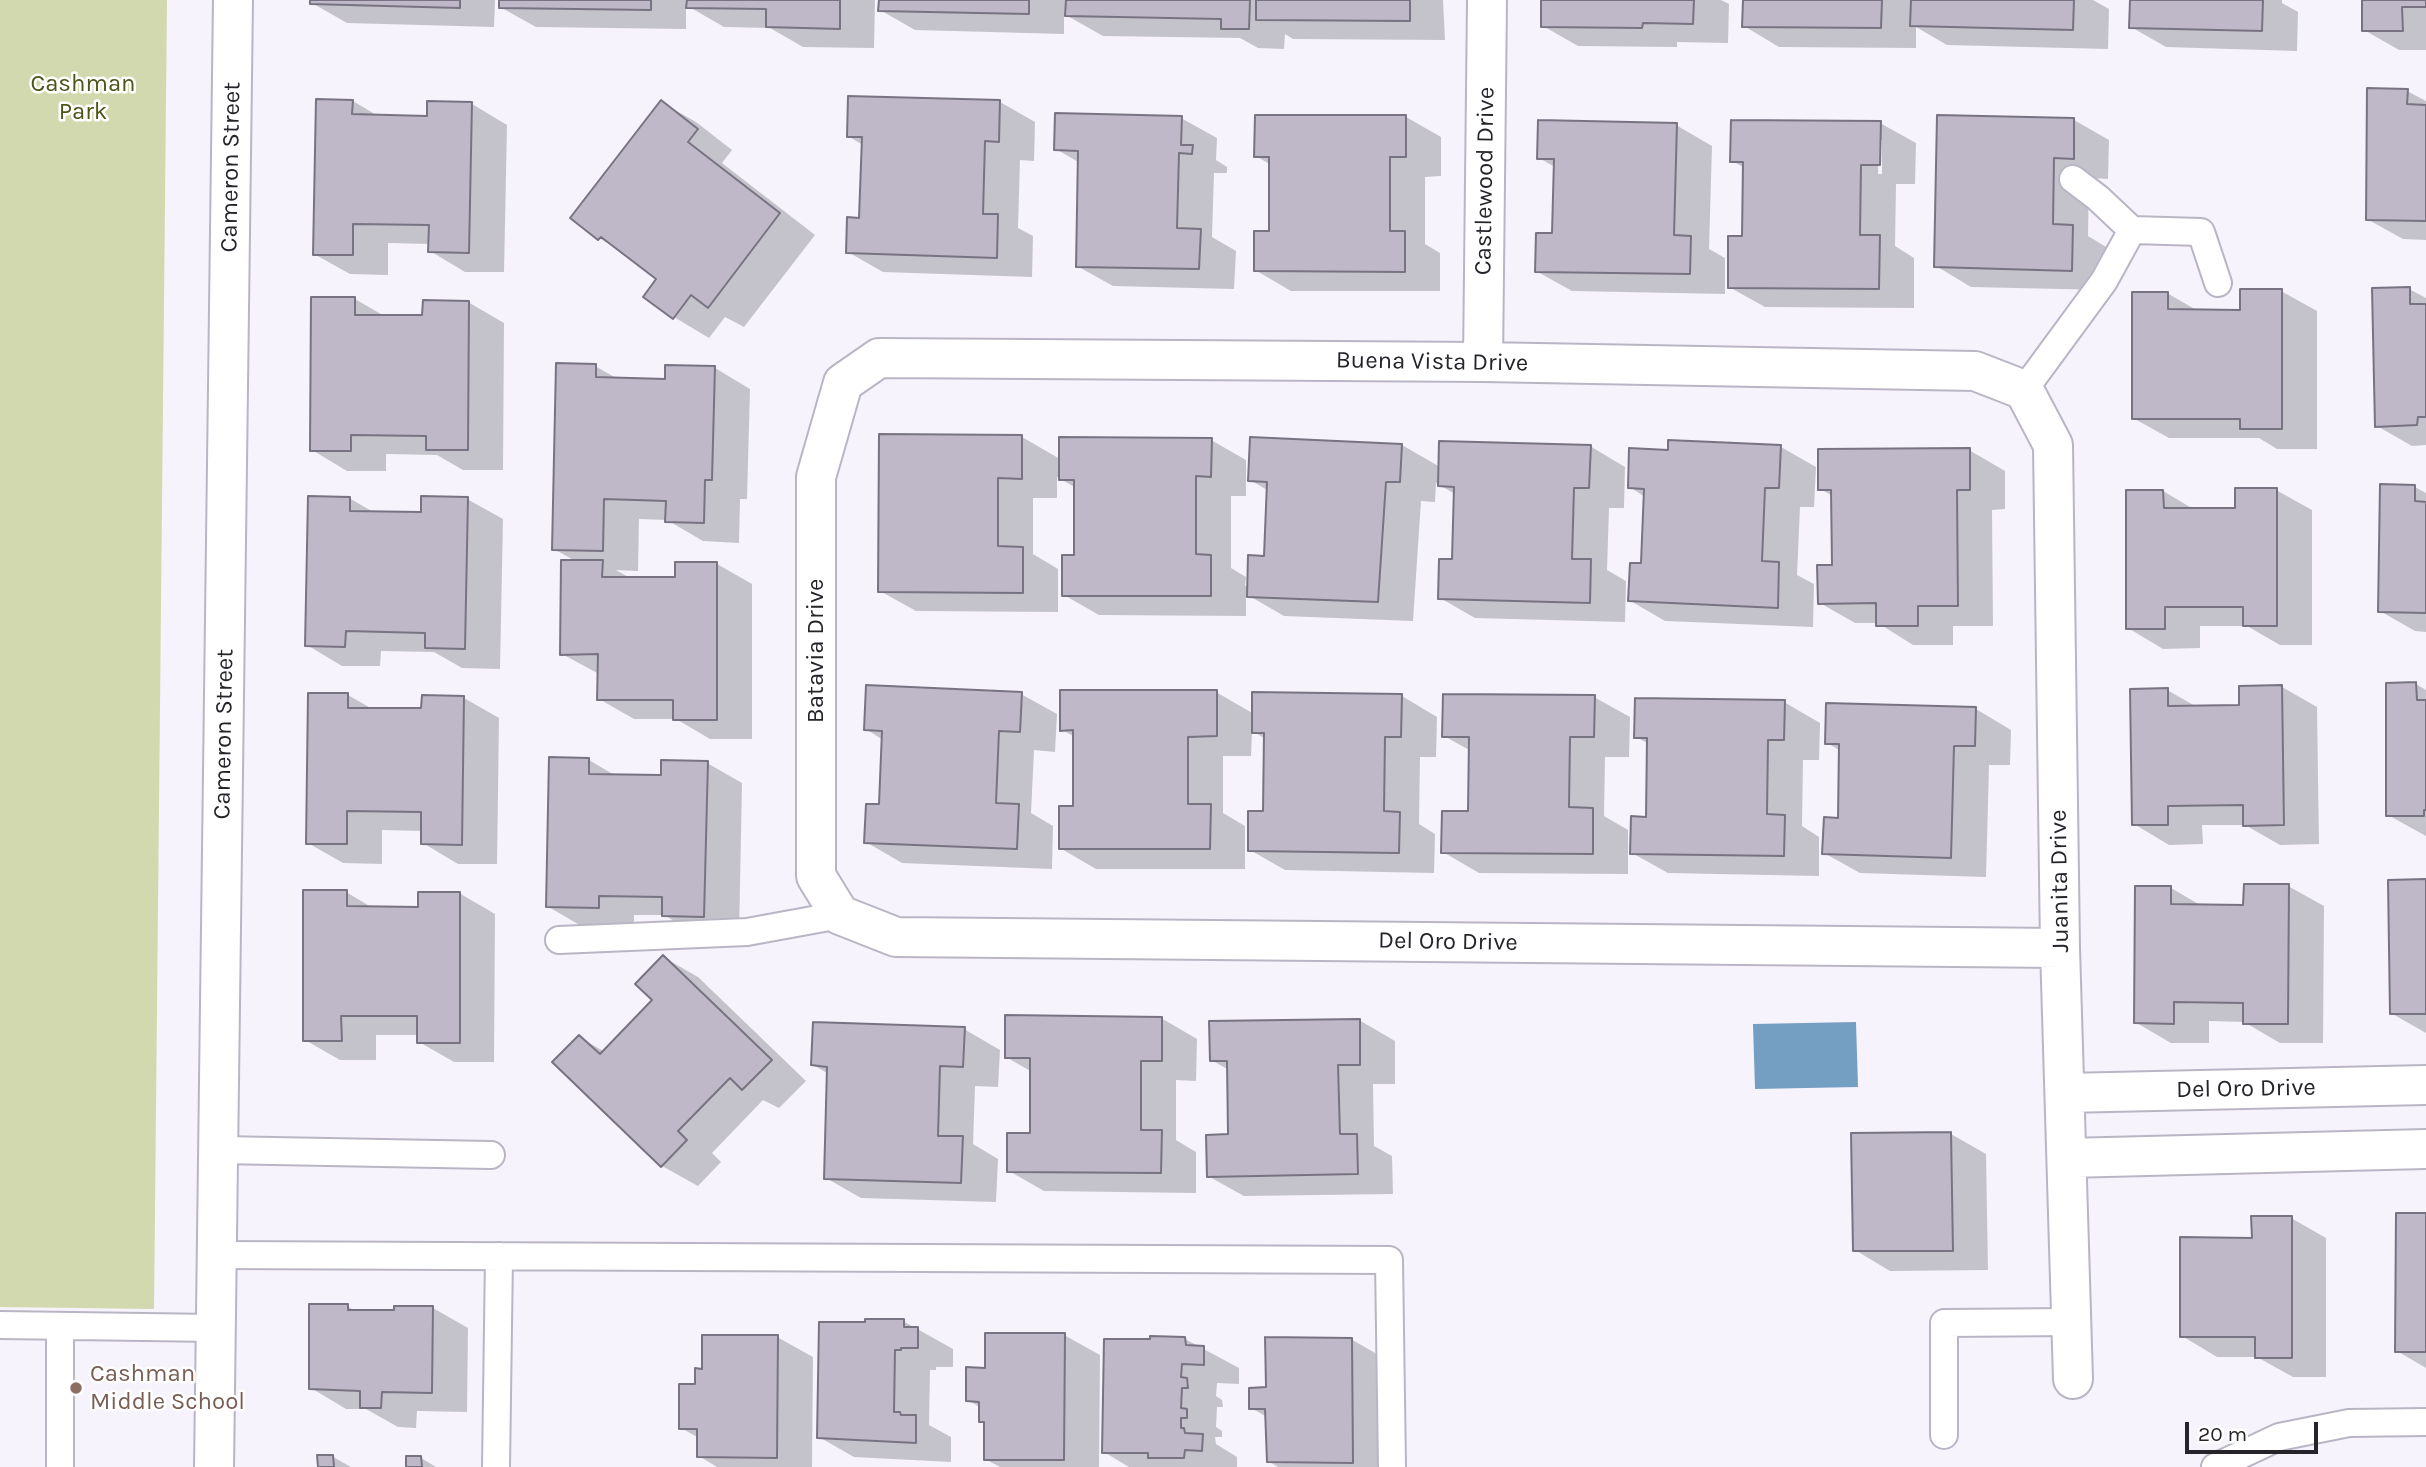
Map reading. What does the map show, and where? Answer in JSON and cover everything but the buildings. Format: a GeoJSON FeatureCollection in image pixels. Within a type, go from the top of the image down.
{"type":"FeatureCollection","features":[{"type":"Feature","properties":{"kind":"street","name":"Cameron Street"},"geometry":{"type":"LineString","coordinates":[[214,1467],[233,0]]}},
{"type":"Feature","properties":{"kind":"street","name":"Castlewood Drive"},"geometry":{"type":"LineString","coordinates":[[1483,362],[1487,0]]}},
{"type":"Feature","properties":{"kind":"street","name":"Buena Vista Drive"},"geometry":{"type":"LineString","coordinates":[[843,383],[879,358],[1483,362],[1975,371],[2024,390]]}},
{"type":"Feature","properties":{"kind":"street","name":"Batavia Drive"},"geometry":{"type":"LineString","coordinates":[[840,915],[816,876],[816,477],[843,383]]}},
{"type":"Feature","properties":{"kind":"street","name":"Juanita Drive"},"geometry":{"type":"LineString","coordinates":[[2024,390],[2053,445],[2060,948],[2073,1379]]}},
{"type":"Feature","properties":{"kind":"street","name":"Del Oro Drive"},"geometry":{"type":"LineString","coordinates":[[840,915],[896,937],[2060,948]]}},
{"type":"Feature","properties":{"kind":"street","name":"Del Oro Drive"},"geometry":{"type":"LineString","coordinates":[[2065,1093],[2426,1085]]}},
{"type":"Feature","properties":{"kind":"street"},"geometry":{"type":"LineString","coordinates":[[2067,1158],[2426,1149]]}},
{"type":"Feature","properties":{"kind":"lane"},"geometry":{"type":"LineString","coordinates":[[2073,179],[2133,230],[2201,232],[2218,283]]}},
{"type":"Feature","properties":{"kind":"lane"},"geometry":{"type":"LineString","coordinates":[[2024,390],[2105,281],[2133,230]]}},
{"type":"Feature","properties":{"kind":"lane"},"geometry":{"type":"LineString","coordinates":[[559,940],[747,932],[840,915]]}},
{"type":"Feature","properties":{"kind":"lane"},"geometry":{"type":"LineString","coordinates":[[219,1150],[491,1155]]}},
{"type":"Feature","properties":{"kind":"lane"},"geometry":{"type":"LineString","coordinates":[[218,1255],[1389,1260],[1392,1467]]}},
{"type":"Feature","properties":{"kind":"lane"},"geometry":{"type":"LineString","coordinates":[[496,1467],[499,1256]]}},
{"type":"Feature","properties":{"kind":"lane"},"geometry":{"type":"LineString","coordinates":[[1944,1435],[1944,1323],[2072,1322]]}},
{"type":"Feature","properties":{"kind":"lane"},"geometry":{"type":"LineString","coordinates":[[0,1325],[216,1328]]}},
{"type":"Feature","properties":{"kind":"lane"},"geometry":{"type":"LineString","coordinates":[[60,1326],[60,1467]]}},
{"type":"Feature","properties":{"kind":"lane"},"geometry":{"type":"LineString","coordinates":[[2221,1466],[2279,1437],[2349,1423],[2426,1422]]}},
{"type":"Feature","properties":{"kind":"green space","name":"Cashman Park"},"geometry":{"type":"Polygon","coordinates":[[[0,0],[167,0],[154,1309],[0,1307],[0,0]]]}},
{"type":"Feature","properties":{"kind":"water"},"geometry":{"type":"Polygon","coordinates":[[[1856,1022],[1858,1087],[1755,1089],[1753,1024],[1856,1022]]]}},
{"type":"Feature","properties":{"kind":"place","name":"Cashman Middle School"},"geometry":{"type":"Point","coordinates":[76,1388]}}]}
